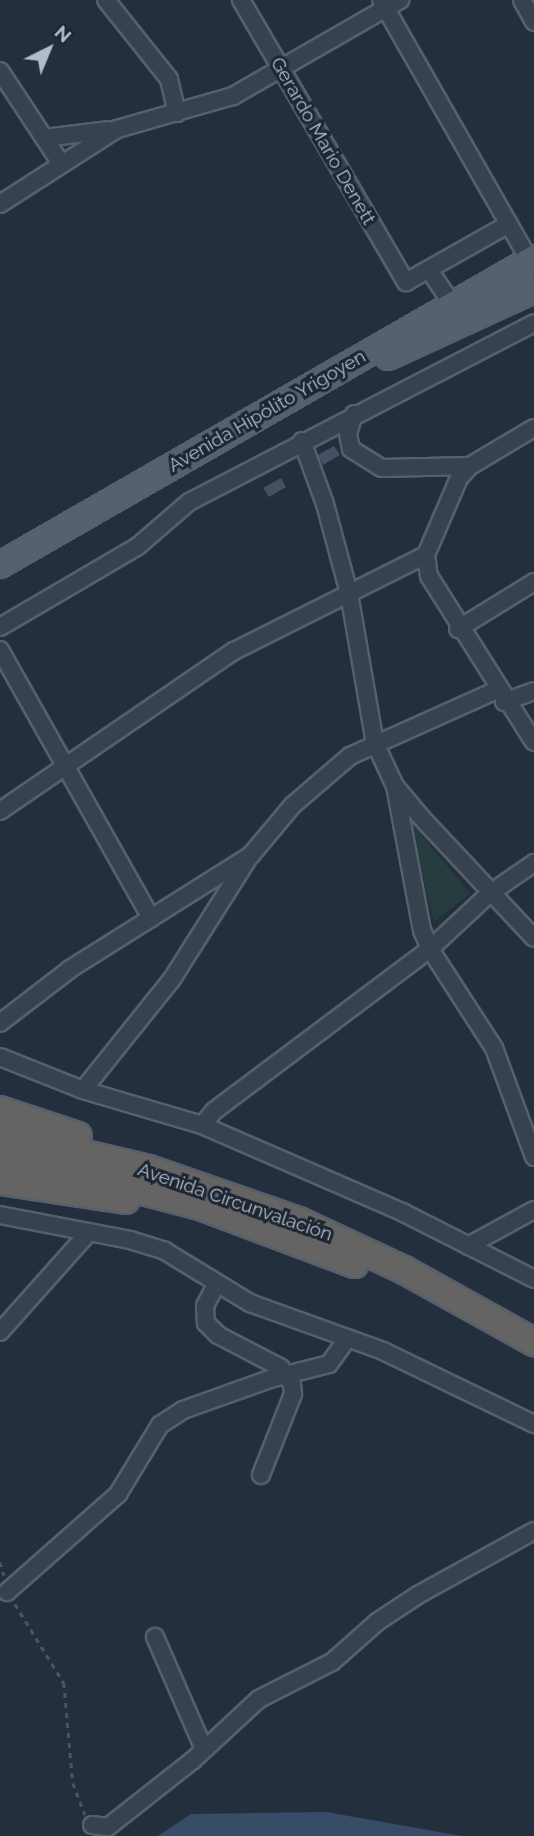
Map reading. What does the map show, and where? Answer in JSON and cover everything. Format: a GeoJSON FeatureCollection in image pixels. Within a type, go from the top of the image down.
{"type":"FeatureCollection","features":[{"type":"Feature","properties":{"kind":"highway"},"geometry":{"type":"LineString","coordinates":[[0,1110],[185,1173],[299,1221]]}},
{"type":"Feature","properties":{"kind":"highway","name":"Avenida Circunvalación"},"geometry":{"type":"LineString","coordinates":[[0,1133],[149,1170],[299,1221],[404,1270],[457,1302],[534,1342]]}},
{"type":"Feature","properties":{"kind":"highway","name":"Avenida Circunvalación"},"geometry":{"type":"LineString","coordinates":[[0,1154],[200,1206],[457,1302]]}},
{"type":"Feature","properties":{"kind":"highway"},"geometry":{"type":"LineString","coordinates":[[0,1181],[152,1204],[316,1258],[366,1269]]}},
{"type":"Feature","properties":{"kind":"main road","name":"Avenida Hipólito Yrigoyen"},"geometry":{"type":"LineString","coordinates":[[0,565],[532,259]]}},
{"type":"Feature","properties":{"kind":"main road","name":"Avenida Hipólito Yrigoyen"},"geometry":{"type":"LineString","coordinates":[[0,582],[378,362],[534,290]]}},
{"type":"Feature","properties":{"kind":"street"},"geometry":{"type":"LineString","coordinates":[[106,0],[169,79],[177,113]]}},
{"type":"Feature","properties":{"kind":"street","name":"Gerardo Mario Denett"},"geometry":{"type":"LineString","coordinates":[[241,0],[405,282],[429,270]]}},
{"type":"Feature","properties":{"kind":"street"},"geometry":{"type":"LineString","coordinates":[[522,0],[534,22]]}},
{"type":"Feature","properties":{"kind":"street"},"geometry":{"type":"LineString","coordinates":[[44,138],[117,129],[233,96],[389,3],[509,224],[532,259]]}},
{"type":"Feature","properties":{"kind":"street"},"geometry":{"type":"LineString","coordinates":[[0,71],[60,162]]}},
{"type":"Feature","properties":{"kind":"street"},"geometry":{"type":"LineString","coordinates":[[0,204],[60,162],[117,129]]}},
{"type":"Feature","properties":{"kind":"street"},"geometry":{"type":"LineString","coordinates":[[453,304],[429,270],[509,224]]}},
{"type":"Feature","properties":{"kind":"street"},"geometry":{"type":"LineString","coordinates":[[0,627],[138,546],[189,502],[354,414],[429,380],[534,323]]}},
{"type":"Feature","properties":{"kind":"street"},"geometry":{"type":"LineString","coordinates":[[354,414],[348,434],[351,449],[366,462],[382,468],[470,466]]}},
{"type":"Feature","properties":{"kind":"street"},"geometry":{"type":"LineString","coordinates":[[534,428],[470,466],[459,478],[426,555],[435,589],[458,629],[534,742]]}},
{"type":"Feature","properties":{"kind":"street"},"geometry":{"type":"LineString","coordinates":[[302,441],[325,504],[349,593],[375,743],[395,786],[422,930],[430,949],[494,1048],[534,1157]]}},
{"type":"Feature","properties":{"kind":"street"},"geometry":{"type":"LineString","coordinates":[[0,811],[66,769],[234,650],[426,555]]}},
{"type":"Feature","properties":{"kind":"street"},"geometry":{"type":"LineString","coordinates":[[458,629],[534,582]]}},
{"type":"Feature","properties":{"kind":"street"},"geometry":{"type":"LineString","coordinates":[[0,650],[151,918]]}},
{"type":"Feature","properties":{"kind":"street"},"geometry":{"type":"LineString","coordinates":[[83,1090],[172,979],[251,855],[329,771],[375,743],[501,696],[534,691]]}},
{"type":"Feature","properties":{"kind":"street"},"geometry":{"type":"LineString","coordinates":[[395,786],[489,894],[534,938]]}},
{"type":"Feature","properties":{"kind":"street"},"geometry":{"type":"LineString","coordinates":[[0,1023],[71,969],[251,855]]}},
{"type":"Feature","properties":{"kind":"street"},"geometry":{"type":"LineString","coordinates":[[202,1125],[214,1111],[430,949],[489,894],[534,863]]}},
{"type":"Feature","properties":{"kind":"street"},"geometry":{"type":"LineString","coordinates":[[0,1057],[83,1090],[202,1125],[402,1212],[534,1279]]}},
{"type":"Feature","properties":{"kind":"street"},"geometry":{"type":"LineString","coordinates":[[468,1246],[534,1209]]}},
{"type":"Feature","properties":{"kind":"street"},"geometry":{"type":"LineString","coordinates":[[0,1215],[89,1232],[165,1251],[216,1285],[250,1303],[348,1338],[534,1424]]}},
{"type":"Feature","properties":{"kind":"street"},"geometry":{"type":"LineString","coordinates":[[0,1332],[89,1232]]}},
{"type":"Feature","properties":{"kind":"street"},"geometry":{"type":"LineString","coordinates":[[216,1285],[205,1306],[206,1323],[288,1375],[293,1394],[261,1475]]}},
{"type":"Feature","properties":{"kind":"street"},"geometry":{"type":"LineString","coordinates":[[7,1592],[118,1494],[160,1424],[183,1410],[329,1364],[348,1338]]}},
{"type":"Feature","properties":{"kind":"street"},"geometry":{"type":"LineString","coordinates":[[92,1825],[108,1827],[204,1749],[259,1699],[332,1662],[377,1622],[418,1595],[534,1531]]}},
{"type":"Feature","properties":{"kind":"street"},"geometry":{"type":"LineString","coordinates":[[156,1637],[204,1749]]}},
{"type":"Feature","properties":{"kind":"path"},"geometry":{"type":"LineString","coordinates":[[0,1562],[7,1592],[64,1683],[73,1783],[82,1811],[92,1825]]}},
{"type":"Feature","properties":{"kind":"green space"},"geometry":{"type":"Polygon","coordinates":[[[410,821],[470,893],[434,922],[410,821]]]}},
{"type":"Feature","properties":{"kind":"water"},"geometry":{"type":"Polygon","coordinates":[[[326,1812],[462,1836],[158,1836],[191,1814],[326,1812]]]}},
{"type":"Feature","properties":{"kind":"building"},"geometry":{"type":"Polygon","coordinates":[[[334,446],[340,455],[323,465],[318,455],[334,446]]]}},
{"type":"Feature","properties":{"kind":"building"},"geometry":{"type":"Polygon","coordinates":[[[281,478],[286,487],[269,497],[263,488],[281,478]]]}}]}
